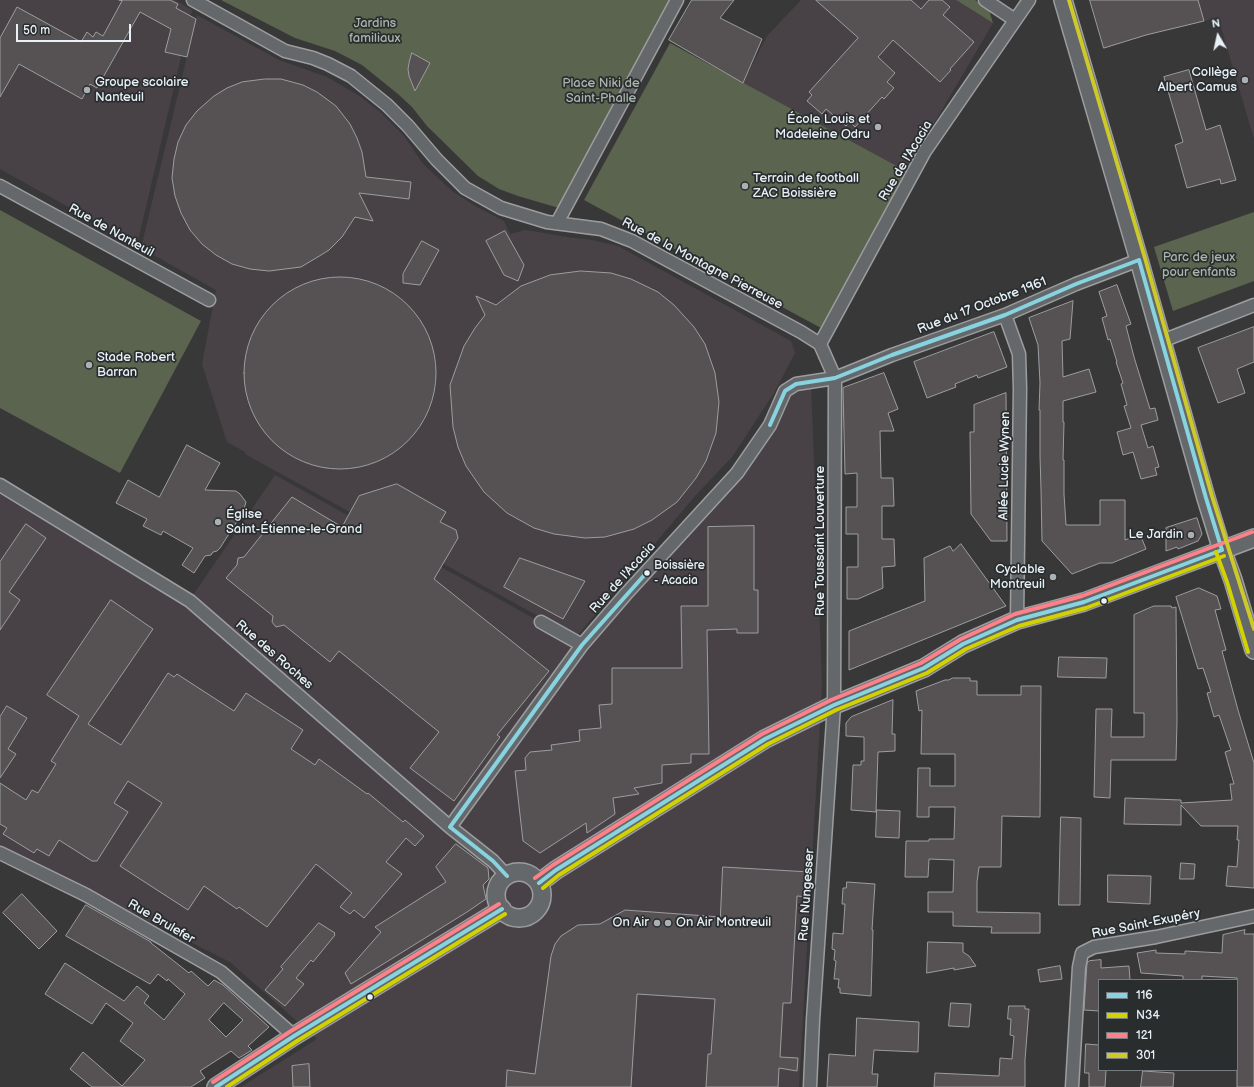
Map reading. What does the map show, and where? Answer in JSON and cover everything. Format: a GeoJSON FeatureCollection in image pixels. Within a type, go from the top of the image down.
{"type":"FeatureCollection","features":[{"type":"Feature","properties":{"kind":"main road"},"geometry":{"type":"LineString","coordinates":[[1063,0],[1162,340],[1206,498],[1254,650]]}},
{"type":"Feature","properties":{"kind":"main road"},"geometry":{"type":"LineString","coordinates":[[539,883],[556,870],[765,739],[834,705],[924,668],[963,644],[1017,620],[1084,602],[1254,538]]}},
{"type":"Feature","properties":{"kind":"main road"},"geometry":{"type":"LineString","coordinates":[[521,872],[535,878],[539,883],[542,890],[542,898],[536,911],[529,916],[522,918],[514,917],[502,910],[496,895],[501,881],[507,876],[521,872]]}},
{"type":"Feature","properties":{"kind":"main road"},"geometry":{"type":"LineString","coordinates":[[216,1087],[294,1036],[502,910]]}},
{"type":"Feature","properties":{"kind":"street","name":"Rue de la Montagne Pierreuse"},"geometry":{"type":"LineString","coordinates":[[193,0],[285,51],[313,58],[351,76],[387,105],[408,126],[437,160],[466,188],[501,208],[547,222],[602,228],[632,241],[801,332],[820,344]]}},
{"type":"Feature","properties":{"kind":"street"},"geometry":{"type":"LineString","coordinates":[[557,223],[677,0]]}},
{"type":"Feature","properties":{"kind":"street"},"geometry":{"type":"LineString","coordinates":[[985,0],[1015,20]]}},
{"type":"Feature","properties":{"kind":"street","name":"Rue de l'Acacia"},"geometry":{"type":"LineString","coordinates":[[820,344],[925,151],[1029,0]]}},
{"type":"Feature","properties":{"kind":"street","name":"Rue de Nanteuil"},"geometry":{"type":"LineString","coordinates":[[0,186],[208,300]]}},
{"type":"Feature","properties":{"kind":"street","name":"Rue du 17 Octobre 1961"},"geometry":{"type":"LineString","coordinates":[[835,378],[892,355],[1005,315],[1076,284],[1139,260]]}},
{"type":"Feature","properties":{"kind":"street"},"geometry":{"type":"LineString","coordinates":[[1162,340],[1254,305]]}},
{"type":"Feature","properties":{"kind":"street","name":"Allée Lucie Wynen"},"geometry":{"type":"LineString","coordinates":[[1005,315],[1019,354],[1020,390],[1017,620]]}},
{"type":"Feature","properties":{"kind":"street"},"geometry":{"type":"LineString","coordinates":[[820,344],[835,378]]}},
{"type":"Feature","properties":{"kind":"street","name":"Rue de l'Acacia"},"geometry":{"type":"LineString","coordinates":[[450,827],[582,645],[626,594],[737,473],[770,425],[785,391],[796,384],[835,378]]}},
{"type":"Feature","properties":{"kind":"street","name":"Rue Toussaint Louverture"},"geometry":{"type":"LineString","coordinates":[[834,705],[835,378]]}},
{"type":"Feature","properties":{"kind":"street","name":"Rue des Roches"},"geometry":{"type":"LineString","coordinates":[[0,485],[190,601],[450,827],[493,861],[507,876]]}},
{"type":"Feature","properties":{"kind":"street"},"geometry":{"type":"LineString","coordinates":[[541,622],[582,645]]}},
{"type":"Feature","properties":{"kind":"street","name":"Rue Nungesser"},"geometry":{"type":"LineString","coordinates":[[810,1087],[814,1004],[834,705]]}},
{"type":"Feature","properties":{"kind":"street","name":"Rue Brulefer"},"geometry":{"type":"LineString","coordinates":[[0,853],[86,895],[220,972],[294,1036]]}},
{"type":"Feature","properties":{"kind":"street","name":"Rue Saint-Exupéry"},"geometry":{"type":"LineString","coordinates":[[1072,1087],[1079,967],[1082,952],[1094,947],[1156,937],[1254,916]]}},
{"type":"Feature","properties":{"kind":"shaded area","name":"Groupe scolaire Nanteuil"},"geometry":{"type":"Polygon","coordinates":[[[0,0],[175,0],[192,10],[137,245],[0,169],[0,0]]]}},
{"type":"Feature","properties":{"kind":"shaded area","name":"École Louis et Madeleine Odru"},"geometry":{"type":"Polygon","coordinates":[[[801,0],[956,0],[993,23],[906,171],[743,83],[767,36],[801,0]]]}},
{"type":"Feature","properties":{"kind":"shaded area","name":"Collège Albert Camus"},"geometry":{"type":"Polygon","coordinates":[[[1198,0],[1254,0],[1254,139],[1218,17],[1204,21],[1198,0]]]}},
{"type":"Feature","properties":{"kind":"shaded area"},"geometry":{"type":"Polygon","coordinates":[[[197,15],[279,60],[327,77],[358,95],[380,112],[404,136],[423,164],[452,191],[475,206],[504,221],[510,234],[525,230],[592,240],[618,246],[791,341],[795,353],[774,393],[732,457],[695,496],[576,637],[245,454],[245,452],[227,442],[202,364],[216,290],[141,248],[197,15]]]}},
{"type":"Feature","properties":{"kind":"shaded area"},"geometry":{"type":"Polygon","coordinates":[[[811,381],[822,686],[799,1087],[241,1087],[317,1039],[230,962],[0,846],[0,494],[187,604],[275,475],[582,645],[737,473],[785,391],[811,381]]]}},
{"type":"Feature","properties":{"kind":"green space"},"geometry":{"type":"Polygon","coordinates":[[[221,0],[670,0],[616,104],[559,208],[499,189],[478,176],[427,126],[412,107],[362,65],[335,51],[295,38],[221,0]]]}},
{"type":"Feature","properties":{"kind":"green space"},"geometry":{"type":"Polygon","coordinates":[[[956,0],[975,0],[989,10],[993,23],[956,0]]]}},
{"type":"Feature","properties":{"kind":"green space","name":"Terrain de football ZAC Boissière"},"geometry":{"type":"Polygon","coordinates":[[[670,43],[906,171],[821,328],[584,200],[670,43]]]}},
{"type":"Feature","properties":{"kind":"green space","name":"Stade Robert Barran"},"geometry":{"type":"Polygon","coordinates":[[[0,210],[201,321],[120,473],[0,408],[0,210]]]}},
{"type":"Feature","properties":{"kind":"green space","name":"Parc de jeux pour enfants"},"geometry":{"type":"Polygon","coordinates":[[[1254,212],[1254,281],[1173,311],[1154,247],[1254,212]]]}},
{"type":"Feature","properties":{"kind":"building"},"geometry":{"type":"Polygon","coordinates":[[[119,0],[170,0],[178,4],[176,8],[196,19],[187,57],[165,52],[171,29],[140,12],[97,88],[90,84],[82,99],[19,64],[0,97],[0,38],[17,7],[81,42],[87,32],[93,37],[96,32],[103,36],[122,1],[119,0]]]}},
{"type":"Feature","properties":{"kind":"building"},"geometry":{"type":"Polygon","coordinates":[[[692,0],[734,0],[720,18],[762,39],[743,83],[669,40],[692,0]]]}},
{"type":"Feature","properties":{"kind":"building"},"geometry":{"type":"Polygon","coordinates":[[[816,0],[911,0],[921,9],[929,0],[942,0],[950,7],[943,15],[974,42],[940,82],[893,40],[878,57],[895,73],[887,82],[894,88],[884,99],[882,97],[855,127],[850,122],[846,126],[826,109],[822,114],[807,101],[812,95],[809,92],[858,38],[816,0]]]}},
{"type":"Feature","properties":{"kind":"building"},"geometry":{"type":"Polygon","coordinates":[[[1090,0],[1198,0],[1204,21],[1146,35],[1104,48],[1090,0]]]}},
{"type":"Feature","properties":{"kind":"building"},"geometry":{"type":"Polygon","coordinates":[[[412,53],[430,63],[415,91],[408,69],[412,53]]]}},
{"type":"Feature","properties":{"kind":"building"},"geometry":{"type":"Polygon","coordinates":[[[1189,70],[1206,130],[1220,125],[1236,180],[1221,184],[1220,179],[1187,188],[1175,145],[1183,142],[1164,77],[1189,70]]]}},
{"type":"Feature","properties":{"kind":"building"},"geometry":{"type":"Polygon","coordinates":[[[265,79],[281,79],[303,85],[317,92],[336,106],[350,124],[357,138],[362,152],[366,177],[411,182],[409,199],[359,193],[373,221],[355,217],[342,237],[329,250],[301,267],[269,271],[250,269],[232,264],[216,255],[202,244],[190,230],[181,213],[175,196],[172,178],[178,142],[186,125],[197,111],[214,96],[227,88],[242,82],[265,79]]]}},
{"type":"Feature","properties":{"kind":"building"},"geometry":{"type":"Polygon","coordinates":[[[505,231],[524,265],[518,281],[504,275],[486,241],[505,231]]]}},
{"type":"Feature","properties":{"kind":"building"},"geometry":{"type":"Polygon","coordinates":[[[422,241],[439,250],[420,285],[403,283],[403,274],[422,241]]]}},
{"type":"Feature","properties":{"kind":"building"},"geometry":{"type":"Polygon","coordinates":[[[581,271],[611,273],[631,279],[658,292],[674,305],[694,327],[705,344],[715,373],[719,402],[716,433],[706,461],[696,478],[677,502],[652,520],[634,529],[605,537],[585,538],[554,534],[534,528],[507,513],[484,492],[466,466],[458,447],[453,427],[450,385],[464,346],[485,315],[476,296],[496,305],[521,286],[550,275],[581,271]]]}},
{"type":"Feature","properties":{"kind":"building"},"geometry":{"type":"Polygon","coordinates":[[[331,277],[349,277],[377,284],[393,293],[408,305],[420,320],[429,336],[436,364],[436,382],[429,410],[420,426],[408,441],[393,453],[377,462],[349,469],[331,469],[312,465],[295,458],[279,447],[266,434],[255,418],[248,401],[244,382],[244,364],[248,345],[255,328],[266,312],[279,299],[295,288],[312,281],[331,277]]]}},
{"type":"Feature","properties":{"kind":"building"},"geometry":{"type":"Polygon","coordinates":[[[1117,285],[1131,324],[1126,326],[1134,357],[1150,409],[1155,408],[1158,420],[1141,425],[1148,448],[1153,446],[1159,467],[1155,468],[1157,475],[1141,479],[1133,452],[1123,455],[1117,432],[1131,428],[1124,406],[1127,405],[1121,384],[1123,383],[1102,318],[1107,316],[1099,292],[1117,285]]]}},
{"type":"Feature","properties":{"kind":"building"},"geometry":{"type":"Polygon","coordinates":[[[1073,301],[1070,339],[1062,341],[1063,377],[1089,369],[1096,392],[1063,401],[1063,460],[1066,525],[1100,525],[1100,500],[1125,500],[1125,540],[1140,534],[1146,549],[1112,563],[1100,563],[1072,574],[1042,541],[1039,410],[1040,383],[1038,345],[1029,318],[1073,301]]]}},
{"type":"Feature","properties":{"kind":"building"},"geometry":{"type":"Polygon","coordinates":[[[1254,327],[1254,362],[1237,369],[1245,393],[1218,403],[1198,348],[1254,327]]]}},
{"type":"Feature","properties":{"kind":"building"},"geometry":{"type":"Polygon","coordinates":[[[994,332],[1007,367],[978,378],[977,375],[955,384],[956,387],[927,398],[914,362],[994,332]]]}},
{"type":"Feature","properties":{"kind":"building"},"geometry":{"type":"Polygon","coordinates":[[[884,373],[898,409],[888,413],[894,431],[880,431],[881,478],[893,478],[894,506],[882,506],[882,539],[894,539],[895,566],[882,567],[883,588],[858,599],[847,599],[847,567],[858,567],[858,534],[846,534],[846,507],[857,507],[857,473],[845,474],[843,388],[884,373]]]}},
{"type":"Feature","properties":{"kind":"building"},"geometry":{"type":"Polygon","coordinates":[[[1006,393],[1007,541],[991,541],[971,514],[970,432],[974,432],[974,405],[1006,393]]]}},
{"type":"Feature","properties":{"kind":"building"},"geometry":{"type":"Polygon","coordinates":[[[187,445],[220,463],[205,490],[236,491],[246,502],[243,512],[220,548],[211,555],[205,556],[194,573],[182,565],[193,548],[163,531],[161,535],[143,526],[147,519],[116,503],[128,480],[159,497],[187,445]]]}},
{"type":"Feature","properties":{"kind":"building"},"geometry":{"type":"Polygon","coordinates":[[[397,484],[446,512],[440,522],[456,530],[458,538],[434,579],[549,671],[497,735],[500,737],[454,801],[410,768],[439,732],[339,651],[330,662],[284,625],[276,627],[272,622],[273,616],[226,578],[237,565],[238,558],[244,557],[292,497],[342,527],[359,496],[397,484]]]}},
{"type":"Feature","properties":{"kind":"building"},"geometry":{"type":"Polygon","coordinates":[[[1197,518],[1202,534],[1198,541],[1178,549],[1177,547],[1166,551],[1166,528],[1197,518]]]}},
{"type":"Feature","properties":{"kind":"building"},"geometry":{"type":"Polygon","coordinates":[[[26,524],[46,538],[9,592],[20,600],[0,630],[0,562],[26,524]]]}},
{"type":"Feature","properties":{"kind":"building"},"geometry":{"type":"Polygon","coordinates":[[[754,526],[754,590],[758,590],[758,633],[737,633],[737,629],[707,630],[709,754],[691,754],[691,763],[662,765],[662,783],[634,788],[639,794],[613,798],[615,814],[587,833],[586,823],[540,853],[523,841],[515,771],[526,770],[525,758],[530,752],[552,750],[551,745],[580,741],[579,730],[601,728],[599,705],[612,704],[612,668],[682,668],[681,606],[708,606],[708,527],[754,526]]]}},
{"type":"Feature","properties":{"kind":"building"},"geometry":{"type":"Polygon","coordinates":[[[961,544],[1006,606],[849,670],[849,631],[925,601],[924,558],[950,546],[953,551],[961,544]]]}},
{"type":"Feature","properties":{"kind":"building"},"geometry":{"type":"Polygon","coordinates":[[[520,558],[585,581],[563,619],[504,587],[520,558]]]}},
{"type":"Feature","properties":{"kind":"building"},"geometry":{"type":"Polygon","coordinates":[[[1199,588],[1217,596],[1221,609],[1215,610],[1226,650],[1222,651],[1254,763],[1254,888],[1226,886],[1228,866],[1237,867],[1239,840],[1237,840],[1238,826],[1201,826],[1181,805],[1181,825],[1124,824],[1125,798],[1181,800],[1181,803],[1232,800],[1230,784],[1234,784],[1225,752],[1231,750],[1219,715],[1214,717],[1207,693],[1211,692],[1203,668],[1198,669],[1176,597],[1199,588]]]}},
{"type":"Feature","properties":{"kind":"building"},"geometry":{"type":"Polygon","coordinates":[[[111,600],[153,629],[88,724],[121,745],[168,673],[174,677],[177,674],[234,711],[246,693],[303,730],[291,749],[315,765],[319,759],[367,794],[368,793],[403,822],[405,820],[424,836],[415,846],[406,838],[386,862],[402,874],[364,918],[354,910],[350,914],[340,907],[352,893],[316,864],[267,927],[239,907],[237,909],[204,886],[188,910],[120,866],[162,803],[128,781],[114,803],[128,812],[97,861],[92,861],[59,840],[49,856],[37,849],[34,853],[3,834],[7,828],[0,824],[0,783],[26,800],[32,790],[38,793],[56,764],[51,761],[79,716],[47,695],[111,600]]]}},
{"type":"Feature","properties":{"kind":"building"},"geometry":{"type":"Polygon","coordinates":[[[1154,606],[1176,607],[1176,760],[1111,760],[1110,798],[1094,797],[1096,709],[1112,709],[1111,737],[1144,737],[1144,713],[1134,713],[1134,615],[1154,606]]]}},
{"type":"Feature","properties":{"kind":"building"},"geometry":{"type":"Polygon","coordinates":[[[1059,657],[1107,658],[1106,678],[1058,677],[1059,657]]]}},
{"type":"Feature","properties":{"kind":"building"},"geometry":{"type":"Polygon","coordinates":[[[953,678],[970,678],[970,681],[977,681],[977,695],[1021,695],[1021,686],[1041,686],[1040,817],[1002,816],[1001,867],[979,867],[977,882],[977,912],[1040,913],[1040,933],[991,933],[992,927],[953,926],[953,912],[928,912],[928,892],[953,892],[954,860],[929,859],[928,877],[905,877],[906,841],[954,839],[955,807],[929,807],[929,817],[917,817],[918,768],[930,768],[930,786],[955,786],[955,754],[921,754],[922,710],[919,711],[916,691],[953,678]]]}},
{"type":"Feature","properties":{"kind":"building"},"geometry":{"type":"Polygon","coordinates":[[[893,700],[892,734],[895,734],[895,751],[878,752],[876,812],[851,810],[853,765],[861,765],[861,761],[864,761],[864,737],[846,736],[846,723],[851,717],[893,700]]]}},
{"type":"Feature","properties":{"kind":"building"},"geometry":{"type":"Polygon","coordinates":[[[7,706],[27,718],[8,749],[16,754],[0,778],[0,717],[7,706]]]}},
{"type":"Feature","properties":{"kind":"building"},"geometry":{"type":"Polygon","coordinates":[[[877,810],[900,811],[899,838],[876,837],[877,810]]]}},
{"type":"Feature","properties":{"kind":"building"},"geometry":{"type":"Polygon","coordinates":[[[1061,817],[1081,818],[1080,905],[1059,905],[1061,817]]]}},
{"type":"Feature","properties":{"kind":"building"},"geometry":{"type":"Polygon","coordinates":[[[456,844],[488,868],[489,879],[483,885],[486,899],[351,984],[345,973],[381,932],[375,927],[446,882],[436,867],[456,844]]]}},
{"type":"Feature","properties":{"kind":"building"},"geometry":{"type":"Polygon","coordinates":[[[1181,863],[1195,864],[1194,879],[1180,879],[1181,863]]]}},
{"type":"Feature","properties":{"kind":"building"},"geometry":{"type":"Polygon","coordinates":[[[723,867],[810,872],[809,897],[797,896],[791,1003],[783,1003],[780,1057],[798,1058],[797,1071],[779,1068],[778,1087],[706,1087],[708,1054],[711,1054],[715,999],[637,994],[631,1087],[506,1087],[507,1070],[535,1074],[551,956],[555,944],[561,936],[578,925],[600,924],[625,910],[720,917],[723,867]]]}},
{"type":"Feature","properties":{"kind":"building"},"geometry":{"type":"Polygon","coordinates":[[[1108,875],[1151,876],[1150,904],[1108,902],[1108,875]]]}},
{"type":"Feature","properties":{"kind":"building"},"geometry":{"type":"Polygon","coordinates":[[[847,882],[875,884],[872,930],[871,996],[840,993],[840,988],[838,988],[839,979],[834,979],[836,961],[834,960],[835,950],[832,949],[833,933],[843,934],[845,904],[842,904],[843,888],[846,888],[847,882]]]}},
{"type":"Feature","properties":{"kind":"building"},"geometry":{"type":"Polygon","coordinates":[[[22,894],[57,931],[39,949],[3,913],[22,894]]]}},
{"type":"Feature","properties":{"kind":"building"},"geometry":{"type":"Polygon","coordinates":[[[86,905],[151,942],[189,973],[191,971],[208,986],[214,980],[223,985],[269,1027],[248,1046],[252,1050],[239,1058],[231,1051],[200,1071],[205,1078],[191,1087],[92,1087],[70,1069],[83,1052],[122,1086],[145,1060],[120,1041],[133,1023],[106,1003],[92,1024],[45,994],[65,963],[124,1001],[137,986],[149,996],[144,1003],[164,1020],[185,994],[168,979],[167,981],[158,974],[150,984],[66,936],[86,905]],[[224,1003],[209,1020],[226,1037],[243,1020],[224,1003]]]}},
{"type":"Feature","properties":{"kind":"building"},"geometry":{"type":"Polygon","coordinates":[[[319,923],[335,933],[335,935],[313,962],[311,960],[296,978],[304,984],[285,1006],[265,990],[283,969],[281,967],[319,923]]]}},
{"type":"Feature","properties":{"kind":"building"},"geometry":{"type":"Polygon","coordinates":[[[1245,930],[1244,934],[1254,934],[1254,1087],[1237,1087],[1238,979],[1202,976],[1202,979],[1183,979],[1183,976],[1141,973],[1137,953],[1156,950],[1156,953],[1185,954],[1185,951],[1222,953],[1223,935],[1245,930]]]}},
{"type":"Feature","properties":{"kind":"building"},"geometry":{"type":"Polygon","coordinates":[[[928,942],[963,943],[963,952],[969,956],[976,966],[927,973],[928,942]]]}},
{"type":"Feature","properties":{"kind":"building"},"geometry":{"type":"Polygon","coordinates":[[[1101,960],[1101,968],[1129,966],[1130,979],[1098,979],[1098,1011],[1084,1010],[1087,963],[1089,961],[1101,960]]]}},
{"type":"Feature","properties":{"kind":"building"},"geometry":{"type":"Polygon","coordinates":[[[1060,966],[1062,979],[1040,982],[1038,970],[1060,966]]]}},
{"type":"Feature","properties":{"kind":"building"},"geometry":{"type":"Polygon","coordinates":[[[951,1003],[971,1004],[969,1027],[949,1026],[951,1003]]]}},
{"type":"Feature","properties":{"kind":"building"},"geometry":{"type":"Polygon","coordinates":[[[1009,1006],[1025,1006],[1025,1009],[1029,1009],[1025,1060],[1025,1087],[934,1087],[935,1073],[999,1076],[1000,1058],[1012,1059],[1014,1036],[1010,1035],[1011,1019],[1008,1019],[1009,1006]]]}},
{"type":"Feature","properties":{"kind":"building"},"geometry":{"type":"Polygon","coordinates":[[[857,1018],[919,1022],[918,1052],[874,1050],[872,1074],[878,1074],[877,1087],[827,1087],[829,1054],[855,1056],[857,1018]]]}},
{"type":"Feature","properties":{"kind":"building"},"geometry":{"type":"Polygon","coordinates":[[[1086,1044],[1098,1045],[1098,1071],[1106,1071],[1105,1087],[1089,1087],[1089,1073],[1085,1073],[1086,1044]]]}},
{"type":"Feature","properties":{"kind":"building"},"geometry":{"type":"Polygon","coordinates":[[[309,1064],[310,1087],[293,1087],[292,1066],[309,1064]]]}},
{"type":"Feature","properties":{"kind":"building"},"geometry":{"type":"Polygon","coordinates":[[[1143,1071],[1174,1073],[1173,1087],[1141,1087],[1143,1071]]]}},
{"type":"Feature","properties":{"kind":"transit line","name":"301"},"geometry":{"type":"LineString","coordinates":[[1069,0],[1145,258],[1212,496],[1254,629]]}},
{"type":"Feature","properties":{"kind":"transit line","name":"116"},"geometry":{"type":"LineString","coordinates":[[1139,260],[1222,550]]}},
{"type":"Feature","properties":{"kind":"transit line","name":"116"},"geometry":{"type":"LineString","coordinates":[[770,425],[785,391],[796,384],[835,378],[892,355],[1005,315],[1076,284],[1139,260]]}},
{"type":"Feature","properties":{"kind":"transit line","name":"121"},"geometry":{"type":"LineString","coordinates":[[535,878],[553,865],[762,734],[831,700],[921,663],[961,639],[1015,614],[1082,596],[1252,532]]}},
{"type":"Feature","properties":{"kind":"transit line","name":"116"},"geometry":{"type":"LineString","coordinates":[[539,883],[556,870],[765,739],[834,705],[924,668],[963,644],[1017,620],[1084,602],[1222,550]]}},
{"type":"Feature","properties":{"kind":"transit line","name":"N34"},"geometry":{"type":"LineString","coordinates":[[1216,552],[1227,582],[1248,652]]}},
{"type":"Feature","properties":{"kind":"transit line","name":"N34"},"geometry":{"type":"LineString","coordinates":[[543,888],[559,875],[768,744],[836,710],[927,673],[966,649],[1019,626],[1086,608],[1224,556]]}},
{"type":"Feature","properties":{"kind":"transit line","name":"116"},"geometry":{"type":"LineString","coordinates":[[450,827],[582,645],[648,571]]}},
{"type":"Feature","properties":{"kind":"transit line","name":"116"},"geometry":{"type":"LineString","coordinates":[[450,827],[493,861],[507,876]]}},
{"type":"Feature","properties":{"kind":"transit line","name":"121"},"geometry":{"type":"LineString","coordinates":[[213,1082],[291,1031],[499,904]]}},
{"type":"Feature","properties":{"kind":"transit line","name":"116"},"geometry":{"type":"LineString","coordinates":[[216,1087],[294,1036],[502,909]]}},
{"type":"Feature","properties":{"kind":"transit line","name":"N34"},"geometry":{"type":"LineString","coordinates":[[227,1087],[297,1041],[505,914]]}},
{"type":"Feature","properties":{"kind":"place","name":"Collège Albert Camus"},"geometry":{"type":"Point","coordinates":[1245,80]}},
{"type":"Feature","properties":{"kind":"place","name":"Groupe scolaire Nanteuil"},"geometry":{"type":"Point","coordinates":[87,90]}},
{"type":"Feature","properties":{"kind":"place","name":"École Louis et Madeleine Odru"},"geometry":{"type":"Point","coordinates":[878,127]}},
{"type":"Feature","properties":{"kind":"place","name":"Terrain de football ZAC Boissière"},"geometry":{"type":"Point","coordinates":[745,186]}},
{"type":"Feature","properties":{"kind":"place","name":"Stade Robert Barran"},"geometry":{"type":"Point","coordinates":[89,365]}},
{"type":"Feature","properties":{"kind":"place","name":"Église Saint-Étienne-le-Grand"},"geometry":{"type":"Point","coordinates":[218,522]}},
{"type":"Feature","properties":{"kind":"place","name":"Le Jardin"},"geometry":{"type":"Point","coordinates":[1191,535]}},
{"type":"Feature","properties":{"kind":"place","name":"Boissière - Acacia"},"geometry":{"type":"Point","coordinates":[647,573]}},
{"type":"Feature","properties":{"kind":"place","name":"Cyclable Montreuil"},"geometry":{"type":"Point","coordinates":[1053,577]}},
{"type":"Feature","properties":{"kind":"place","name":"On Air"},"geometry":{"type":"Point","coordinates":[657,923]}},
{"type":"Feature","properties":{"kind":"place","name":"On Air Montreuil"},"geometry":{"type":"Point","coordinates":[668,923]}},
{"type":"Feature","properties":{"kind":"park label","name":"Jardins familiaux"},"geometry":{"type":"Point","coordinates":[375,32]}},
{"type":"Feature","properties":{"kind":"park label","name":"Place Niki de Saint-Phalle"},"geometry":{"type":"Point","coordinates":[601,92]}}]}
